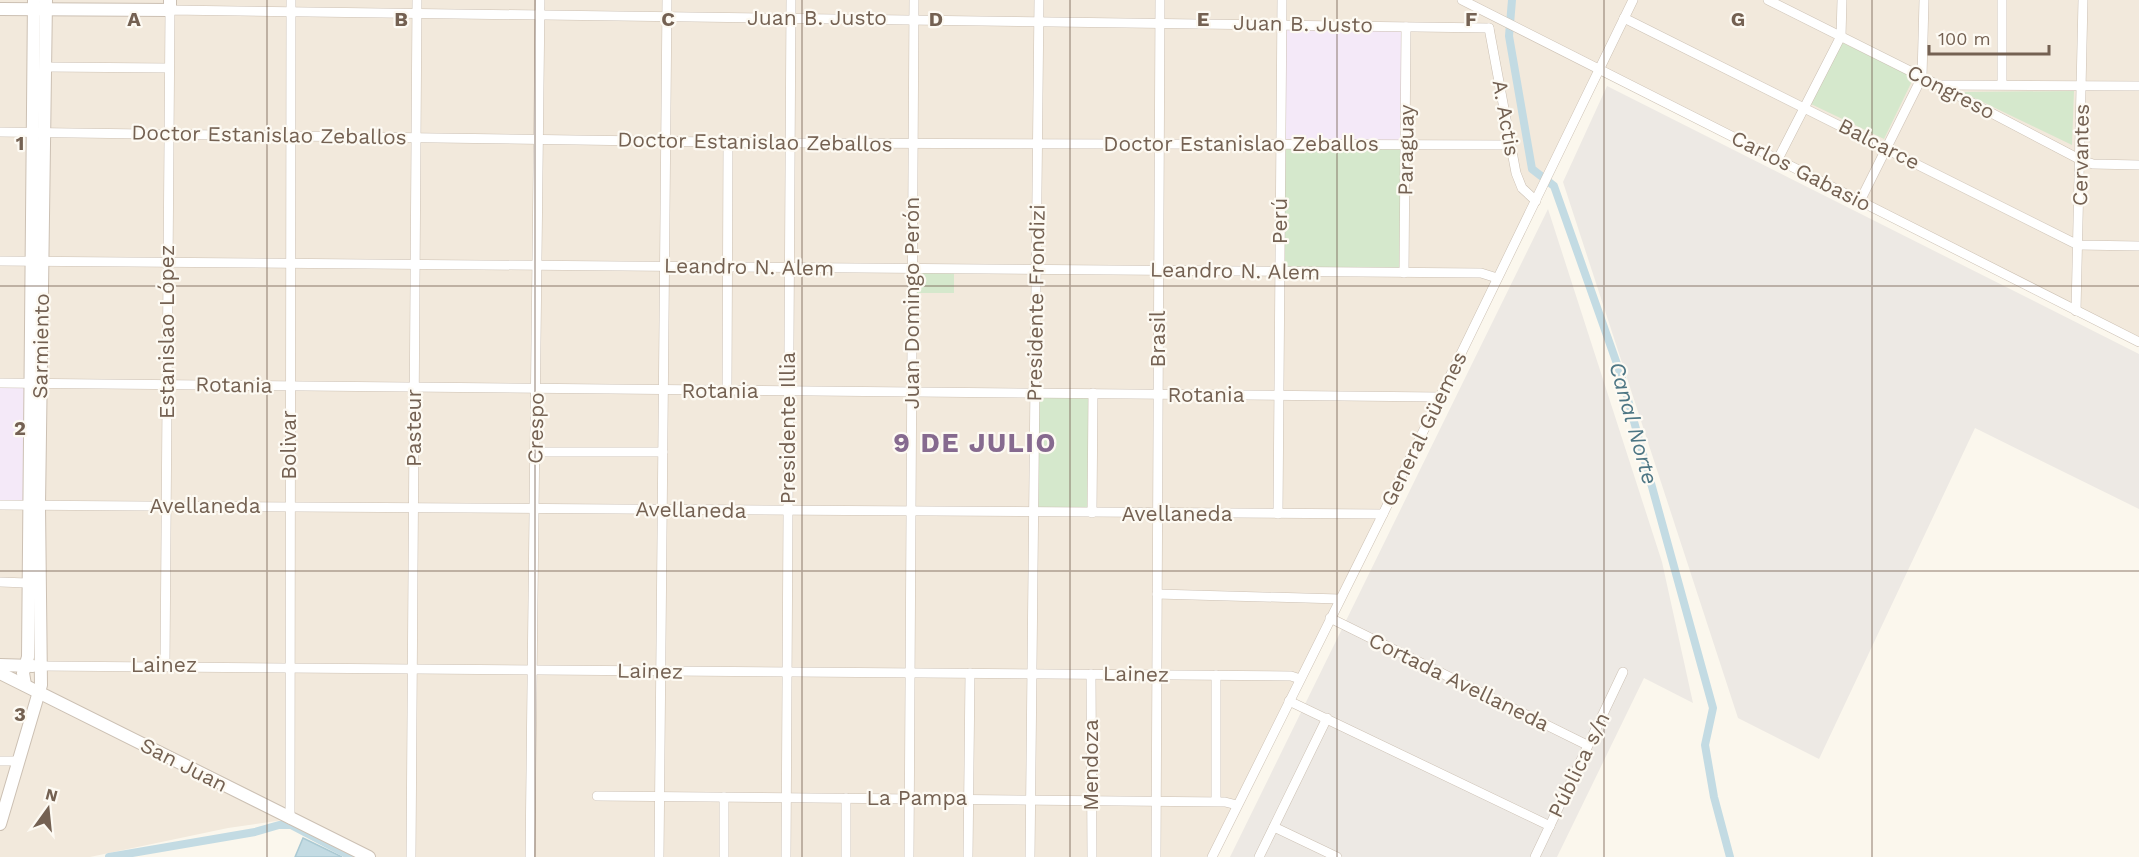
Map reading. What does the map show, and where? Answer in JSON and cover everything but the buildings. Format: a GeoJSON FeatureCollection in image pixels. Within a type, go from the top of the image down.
{"type":"FeatureCollection","features":[{"type":"Feature","properties":{"kind":"street","name":"Bolivar"},"geometry":{"type":"LineString","coordinates":[[290,819],[288,666],[291,0]]}},
{"type":"Feature","properties":{"kind":"street","name":"Pasteur"},"geometry":{"type":"LineString","coordinates":[[411,857],[417,0]]}},
{"type":"Feature","properties":{"kind":"street","name":"Crespo"},"geometry":{"type":"LineString","coordinates":[[530,857],[540,0]]}},
{"type":"Feature","properties":{"kind":"street"},"geometry":{"type":"LineString","coordinates":[[659,857],[667,0]]}},
{"type":"Feature","properties":{"kind":"street","name":"Presidente Illia"},"geometry":{"type":"LineString","coordinates":[[786,857],[791,0]]}},
{"type":"Feature","properties":{"kind":"street","name":"Juan Domingo Perón"},"geometry":{"type":"LineString","coordinates":[[909,857],[914,0]]}},
{"type":"Feature","properties":{"kind":"street","name":"Presidente Frondizi"},"geometry":{"type":"LineString","coordinates":[[1030,857],[1039,0]]}},
{"type":"Feature","properties":{"kind":"street","name":"Brasil"},"geometry":{"type":"LineString","coordinates":[[1156,857],[1160,0]]}},
{"type":"Feature","properties":{"kind":"street","name":"Perú"},"geometry":{"type":"LineString","coordinates":[[1278,514],[1282,0]]}},
{"type":"Feature","properties":{"kind":"street","name":"Carlos Gabasio"},"geometry":{"type":"LineString","coordinates":[[1462,0],[2139,342]]}},
{"type":"Feature","properties":{"kind":"street","name":"General Güemes"},"geometry":{"type":"LineString","coordinates":[[1212,857],[1383,514],[1633,0]]}},
{"type":"Feature","properties":{"kind":"street","name":"Congreso"},"geometry":{"type":"LineString","coordinates":[[1768,0],[2081,160],[2093,164],[2139,165]]}},
{"type":"Feature","properties":{"kind":"street"},"geometry":{"type":"LineString","coordinates":[[1778,159],[1841,36],[1842,0]]}},
{"type":"Feature","properties":{"kind":"street"},"geometry":{"type":"LineString","coordinates":[[1860,201],[1922,77],[1924,0]]}},
{"type":"Feature","properties":{"kind":"street"},"geometry":{"type":"LineString","coordinates":[[2001,84],[2002,0]]}},
{"type":"Feature","properties":{"kind":"street","name":"Cervantes"},"geometry":{"type":"LineString","coordinates":[[2076,311],[2083,0]]}},
{"type":"Feature","properties":{"kind":"street","name":"Juan B. Justo"},"geometry":{"type":"LineString","coordinates":[[0,9],[40,5],[170,5],[291,12],[1281,23],[1489,28]]}},
{"type":"Feature","properties":{"kind":"street","name":"Sarmiento"},"geometry":{"type":"LineString","coordinates":[[37,132],[45,67],[40,5]]}},
{"type":"Feature","properties":{"kind":"street","name":"Sarmiento"},"geometry":{"type":"LineString","coordinates":[[0,824],[40,692],[34,506],[40,5]]}},
{"type":"Feature","properties":{"kind":"street","name":"Estanislao López"},"geometry":{"type":"LineString","coordinates":[[165,665],[170,5]]}},
{"type":"Feature","properties":{"kind":"street"},"geometry":{"type":"LineString","coordinates":[[1489,28],[1496,18]]}},
{"type":"Feature","properties":{"kind":"street","name":"Balcarce"},"geometry":{"type":"LineString","coordinates":[[1624,18],[2079,245],[2139,246]]}},
{"type":"Feature","properties":{"kind":"street","name":"Paraguay"},"geometry":{"type":"LineString","coordinates":[[1404,273],[1407,27]]}},
{"type":"Feature","properties":{"kind":"street","name":"A. Actis"},"geometry":{"type":"LineString","coordinates":[[1489,28],[1510,145],[1522,188],[1536,201]]}},
{"type":"Feature","properties":{"kind":"street"},"geometry":{"type":"LineString","coordinates":[[45,67],[169,68]]}},
{"type":"Feature","properties":{"kind":"street"},"geometry":{"type":"LineString","coordinates":[[1938,85],[2139,86]]}},
{"type":"Feature","properties":{"kind":"street","name":"Doctor Estanislao Zeballos"},"geometry":{"type":"LineString","coordinates":[[0,132],[416,136],[790,144],[1510,145]]}},
{"type":"Feature","properties":{"kind":"street"},"geometry":{"type":"LineString","coordinates":[[727,390],[728,142]]}},
{"type":"Feature","properties":{"kind":"street","name":"Leandro N. Alem"},"geometry":{"type":"LineString","coordinates":[[0,261],[1481,273],[1497,279]]}},
{"type":"Feature","properties":{"kind":"street","name":"Rotania"},"geometry":{"type":"LineString","coordinates":[[0,383],[1440,397]]}},
{"type":"Feature","properties":{"kind":"street"},"geometry":{"type":"LineString","coordinates":[[1092,513],[1093,393]]}},
{"type":"Feature","properties":{"kind":"street"},"geometry":{"type":"LineString","coordinates":[[536,452],[663,452]]}},
{"type":"Feature","properties":{"kind":"street","name":"Avellaneda"},"geometry":{"type":"LineString","coordinates":[[0,505],[1383,514]]}},
{"type":"Feature","properties":{"kind":"street","name":"Sarmiento"},"geometry":{"type":"LineString","coordinates":[[26,685],[23,678],[26,666],[27,583],[34,506]]}},
{"type":"Feature","properties":{"kind":"street"},"geometry":{"type":"LineString","coordinates":[[0,582],[27,583]]}},
{"type":"Feature","properties":{"kind":"street"},"geometry":{"type":"LineString","coordinates":[[1157,594],[1340,599]]}},
{"type":"Feature","properties":{"kind":"street","name":"Cortada Avellaneda"},"geometry":{"type":"LineString","coordinates":[[1330,618],[1587,745]]}},
{"type":"Feature","properties":{"kind":"street","name":"Lainez"},"geometry":{"type":"LineString","coordinates":[[0,665],[1157,674],[1291,676],[1300,679]]}},
{"type":"Feature","properties":{"kind":"street","name":"Pública s/n"},"geometry":{"type":"LineString","coordinates":[[1535,857],[1623,672]]}},
{"type":"Feature","properties":{"kind":"street","name":"San Juan"},"geometry":{"type":"LineString","coordinates":[[0,673],[369,857]]}},
{"type":"Feature","properties":{"kind":"street"},"geometry":{"type":"LineString","coordinates":[[968,857],[970,673]]}},
{"type":"Feature","properties":{"kind":"street","name":"Mendoza"},"geometry":{"type":"LineString","coordinates":[[1091,674],[1092,857]]}},
{"type":"Feature","properties":{"kind":"street"},"geometry":{"type":"LineString","coordinates":[[1215,801],[1216,675]]}},
{"type":"Feature","properties":{"kind":"street"},"geometry":{"type":"LineString","coordinates":[[1289,700],[1550,826]]}},
{"type":"Feature","properties":{"kind":"street"},"geometry":{"type":"LineString","coordinates":[[1259,857],[1327,718]]}},
{"type":"Feature","properties":{"kind":"street"},"geometry":{"type":"LineString","coordinates":[[0,761],[19,761]]}},
{"type":"Feature","properties":{"kind":"street","name":"La Pampa"},"geometry":{"type":"LineString","coordinates":[[597,796],[1156,800],[1215,801],[1237,806]]}},
{"type":"Feature","properties":{"kind":"street"},"geometry":{"type":"LineString","coordinates":[[724,797],[724,857]]}},
{"type":"Feature","properties":{"kind":"street"},"geometry":{"type":"LineString","coordinates":[[846,798],[846,857]]}},
{"type":"Feature","properties":{"kind":"street"},"geometry":{"type":"LineString","coordinates":[[1274,827],[1337,857]]}},
{"type":"Feature","properties":{"kind":"shaded area"},"geometry":{"type":"Polygon","coordinates":[[[0,0],[2139,0],[2139,342],[1600,70],[1212,857],[369,857],[290,819],[228,828],[90,857],[0,857],[0,0]]]}},
{"type":"Feature","properties":{"kind":"shaded area"},"geometry":{"type":"Polygon","coordinates":[[[1284,30],[1404,31],[1403,140],[1284,139],[1284,30]]]}},
{"type":"Feature","properties":{"kind":"shaded area"},"geometry":{"type":"Polygon","coordinates":[[[1607,86],[2139,354],[2139,509],[1975,428],[1819,759],[1738,718],[1563,182],[1607,86]]]}},
{"type":"Feature","properties":{"kind":"shaded area"},"geometry":{"type":"Polygon","coordinates":[[[1548,209],[1662,562],[1693,703],[1644,678],[1557,857],[1230,857],[1548,209]]]}},
{"type":"Feature","properties":{"kind":"shaded area"},"geometry":{"type":"Polygon","coordinates":[[[0,383],[29,383],[28,505],[0,505],[0,383]]]}},
{"type":"Feature","properties":{"kind":"green space"},"geometry":{"type":"Polygon","coordinates":[[[1841,42],[1914,77],[1884,139],[1811,104],[1841,42]]]}},
{"type":"Feature","properties":{"kind":"green space"},"geometry":{"type":"Polygon","coordinates":[[[2074,91],[2072,145],[1962,92],[2074,91]]]}},
{"type":"Feature","properties":{"kind":"green space"},"geometry":{"type":"Polygon","coordinates":[[[1281,144],[1407,145],[1404,273],[1280,271],[1281,144]]]}},
{"type":"Feature","properties":{"kind":"green space"},"geometry":{"type":"Polygon","coordinates":[[[917,273],[954,273],[954,293],[917,293],[917,273]]]}},
{"type":"Feature","properties":{"kind":"green space"},"geometry":{"type":"Polygon","coordinates":[[[1035,393],[1093,393],[1092,513],[1034,512],[1035,393]]]}},
{"type":"Feature","properties":{"kind":"water"},"geometry":{"type":"Polygon","coordinates":[[[303,838],[342,857],[295,857],[303,838]]]}},
{"type":"Feature","properties":{"kind":"waterway","name":"Canal Norte"},"geometry":{"type":"LineString","coordinates":[[1512,0],[1509,36],[1532,169],[1554,186],[1622,378],[1713,708],[1705,745],[1714,797],[1730,857]]}},
{"type":"Feature","properties":{"kind":"waterway"},"geometry":{"type":"LineString","coordinates":[[109,857],[255,832],[279,825],[291,825],[352,857]]}},
{"type":"Feature","properties":{"kind":"district","name":"9 DE JULIO"},"geometry":{"type":"Point","coordinates":[975,443]}}]}
